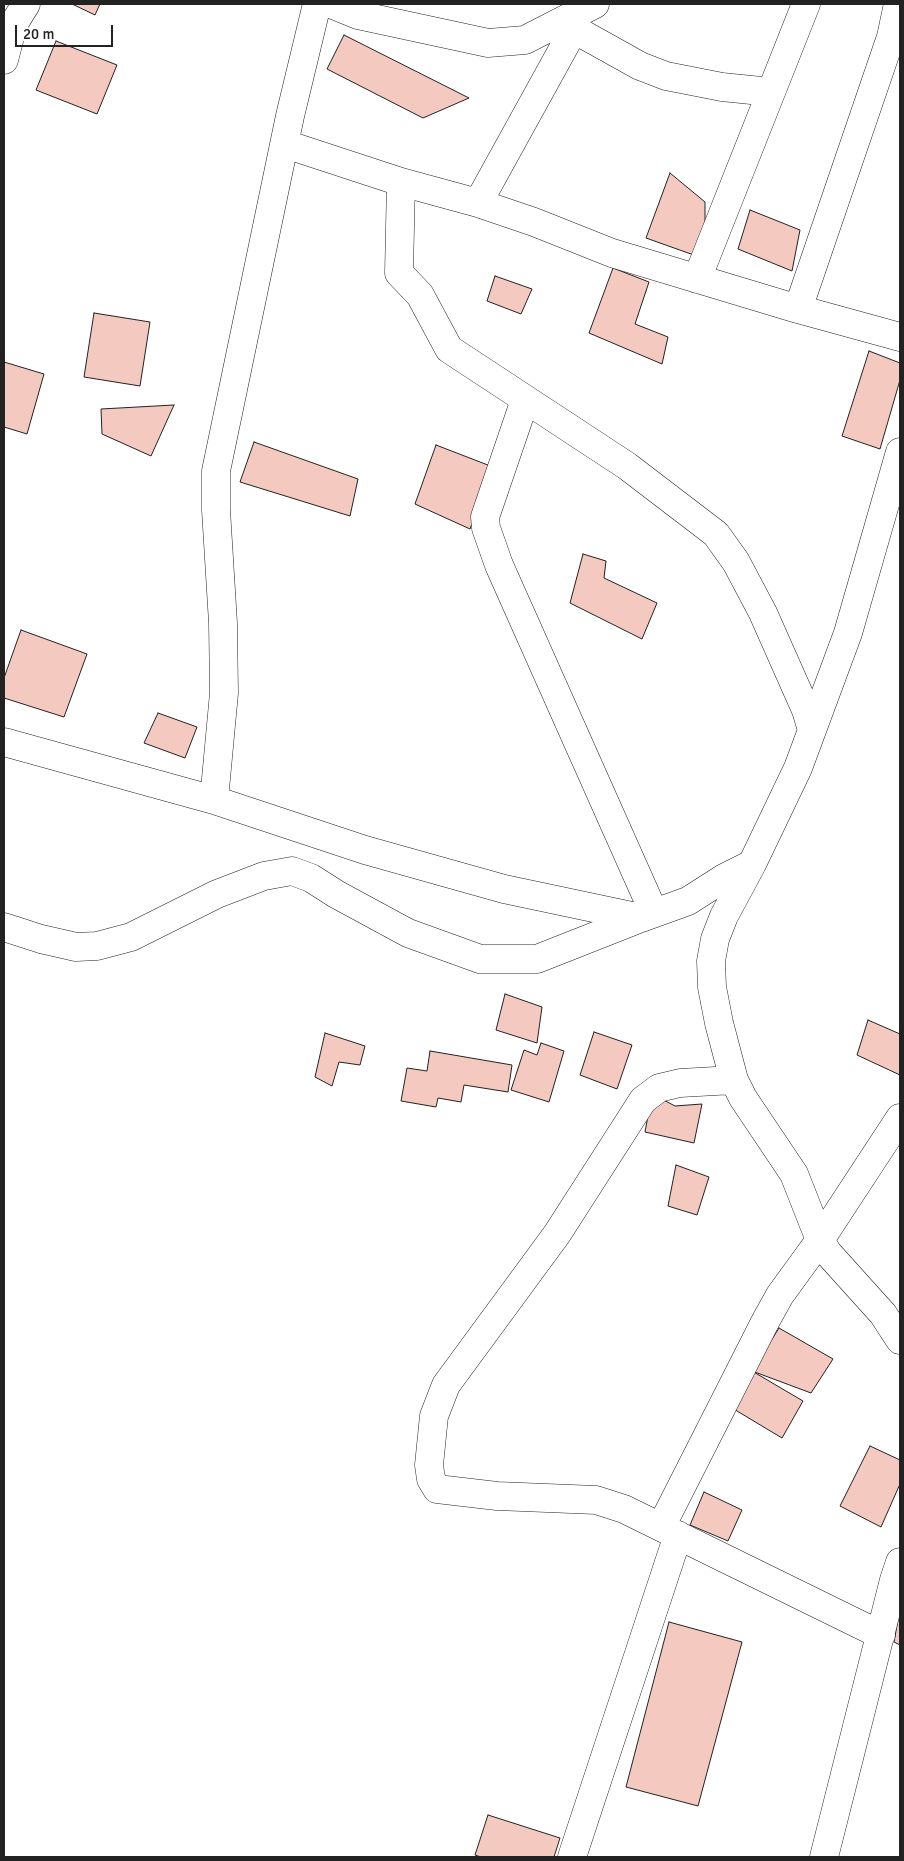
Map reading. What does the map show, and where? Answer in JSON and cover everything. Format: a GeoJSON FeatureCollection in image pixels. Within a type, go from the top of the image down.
{"type":"FeatureCollection","features":[{"type":"Feature","properties":{"kind":"street"},"geometry":{"type":"LineString","coordinates":[[4,60],[13,25],[26,4]]}},
{"type":"Feature","properties":{"kind":"street"},"geometry":{"type":"LineString","coordinates":[[214,800],[224,693],[223,623],[216,510],[216,471],[290,116],[317,4]]}},
{"type":"Feature","properties":{"kind":"street"},"geometry":{"type":"LineString","coordinates":[[331,4],[358,15],[488,43],[525,40],[567,26],[595,4]]}},
{"type":"Feature","properties":{"kind":"street"},"geometry":{"type":"LineString","coordinates":[[697,279],[806,4]]}},
{"type":"Feature","properties":{"kind":"street"},"geometry":{"type":"LineString","coordinates":[[798,310],[891,37],[898,4]]}},
{"type":"Feature","properties":{"kind":"street"},"geometry":{"type":"LineString","coordinates":[[567,26],[640,66],[666,76],[722,88],[771,92]]}},
{"type":"Feature","properties":{"kind":"street"},"geometry":{"type":"LineString","coordinates":[[478,203],[567,26]]}},
{"type":"Feature","properties":{"kind":"street"},"geometry":{"type":"LineString","coordinates":[[285,144],[401,182],[478,203],[534,222],[612,253],[798,310],[900,337]]}},
{"type":"Feature","properties":{"kind":"street"},"geometry":{"type":"LineString","coordinates":[[401,182],[399,272],[420,295],[449,349],[627,466],[716,534],[736,562],[763,613],[806,710],[812,730]]}},
{"type":"Feature","properties":{"kind":"street"},"geometry":{"type":"LineString","coordinates":[[525,400],[486,517],[486,528],[499,565],[647,916]]}},
{"type":"Feature","properties":{"kind":"street"},"geometry":{"type":"LineString","coordinates":[[900,452],[848,632],[798,768],[752,864],[724,916],[715,939],[711,962],[712,987],[719,1023],[734,1080],[743,1098],[794,1174],[820,1240],[828,1253],[883,1314],[900,1340]]}},
{"type":"Feature","properties":{"kind":"street"},"geometry":{"type":"LineString","coordinates":[[4,742],[214,800],[365,850],[504,890],[647,916]]}},
{"type":"Feature","properties":{"kind":"street"},"geometry":{"type":"LineString","coordinates":[[4,927],[41,939],[76,947],[97,946],[131,937],[217,894],[264,876],[292,871],[311,878],[336,894],[408,933],[480,959],[537,959],[688,901],[724,878],[752,864]]}},
{"type":"Feature","properties":{"kind":"street"},"geometry":{"type":"LineString","coordinates":[[734,1080],[680,1083],[659,1088],[643,1100],[557,1234],[446,1384],[434,1416],[429,1465],[431,1479],[437,1489],[497,1496],[596,1500],[624,1509],[880,1635]]}},
{"type":"Feature","properties":{"kind":"street"},"geometry":{"type":"LineString","coordinates":[[572,1857],[670,1531],[765,1322],[780,1295],[820,1240],[900,1118]]}},
{"type":"Feature","properties":{"kind":"street"},"geometry":{"type":"LineString","coordinates":[[824,1857],[880,1635],[898,1574]]}},
{"type":"Feature","properties":{"kind":"building"},"geometry":{"type":"Polygon","coordinates":[[[72,4],[100,4],[95,15],[72,4]]]}},
{"type":"Feature","properties":{"kind":"building"},"geometry":{"type":"Polygon","coordinates":[[[344,35],[469,98],[423,118],[327,69],[344,35]]]}},
{"type":"Feature","properties":{"kind":"building"},"geometry":{"type":"Polygon","coordinates":[[[56,41],[117,65],[97,114],[36,90],[56,41]]]}},
{"type":"Feature","properties":{"kind":"building"},"geometry":{"type":"Polygon","coordinates":[[[670,173],[705,202],[705,259],[646,238],[670,173]]]}},
{"type":"Feature","properties":{"kind":"building"},"geometry":{"type":"Polygon","coordinates":[[[750,210],[800,230],[792,271],[738,249],[750,210]]]}},
{"type":"Feature","properties":{"kind":"building"},"geometry":{"type":"Polygon","coordinates":[[[613,268],[649,282],[635,324],[668,337],[662,364],[589,333],[613,268]]]}},
{"type":"Feature","properties":{"kind":"building"},"geometry":{"type":"Polygon","coordinates":[[[495,276],[532,289],[521,314],[487,301],[495,276]]]}},
{"type":"Feature","properties":{"kind":"building"},"geometry":{"type":"Polygon","coordinates":[[[94,313],[150,322],[140,386],[84,377],[94,313]]]}},
{"type":"Feature","properties":{"kind":"building"},"geometry":{"type":"Polygon","coordinates":[[[869,351],[900,363],[900,380],[880,449],[842,436],[869,351]]]}},
{"type":"Feature","properties":{"kind":"building"},"geometry":{"type":"Polygon","coordinates":[[[4,362],[44,374],[27,434],[4,427],[4,362]]]}},
{"type":"Feature","properties":{"kind":"building"},"geometry":{"type":"Polygon","coordinates":[[[174,405],[151,456],[102,434],[101,409],[174,405]]]}},
{"type":"Feature","properties":{"kind":"building"},"geometry":{"type":"Polygon","coordinates":[[[254,442],[358,479],[350,516],[240,482],[254,442]]]}},
{"type":"Feature","properties":{"kind":"building"},"geometry":{"type":"Polygon","coordinates":[[[436,445],[493,467],[470,529],[415,504],[436,445]]]}},
{"type":"Feature","properties":{"kind":"building"},"geometry":{"type":"Polygon","coordinates":[[[583,554],[606,561],[604,578],[657,603],[642,639],[570,603],[583,554]]]}},
{"type":"Feature","properties":{"kind":"building"},"geometry":{"type":"Polygon","coordinates":[[[21,630],[87,654],[64,717],[4,698],[4,678],[21,630]]]}},
{"type":"Feature","properties":{"kind":"building"},"geometry":{"type":"Polygon","coordinates":[[[158,713],[197,727],[185,758],[144,743],[158,713]]]}},
{"type":"Feature","properties":{"kind":"building"},"geometry":{"type":"Polygon","coordinates":[[[505,994],[542,1007],[537,1043],[496,1030],[505,994]]]}},
{"type":"Feature","properties":{"kind":"building"},"geometry":{"type":"Polygon","coordinates":[[[868,1020],[900,1034],[900,1075],[857,1055],[868,1020]]]}},
{"type":"Feature","properties":{"kind":"building"},"geometry":{"type":"Polygon","coordinates":[[[594,1032],[632,1045],[617,1089],[580,1075],[594,1032]]]}},
{"type":"Feature","properties":{"kind":"building"},"geometry":{"type":"Polygon","coordinates":[[[325,1033],[365,1046],[360,1065],[339,1062],[332,1086],[315,1077],[325,1033]]]}},
{"type":"Feature","properties":{"kind":"building"},"geometry":{"type":"Polygon","coordinates":[[[541,1043],[564,1051],[549,1102],[511,1090],[524,1050],[537,1055],[541,1043]]]}},
{"type":"Feature","properties":{"kind":"building"},"geometry":{"type":"Polygon","coordinates":[[[430,1051],[512,1065],[508,1092],[464,1085],[461,1102],[438,1098],[436,1107],[401,1101],[407,1068],[427,1071],[430,1051]]]}},
{"type":"Feature","properties":{"kind":"building"},"geometry":{"type":"Polygon","coordinates":[[[652,1094],[675,1106],[702,1104],[694,1143],[645,1132],[652,1094]]]}},
{"type":"Feature","properties":{"kind":"building"},"geometry":{"type":"Polygon","coordinates":[[[676,1165],[709,1177],[697,1215],[668,1206],[676,1165]]]}},
{"type":"Feature","properties":{"kind":"building"},"geometry":{"type":"Polygon","coordinates":[[[779,1328],[833,1359],[811,1393],[752,1371],[779,1328]]]}},
{"type":"Feature","properties":{"kind":"building"},"geometry":{"type":"Polygon","coordinates":[[[752,1371],[803,1401],[782,1438],[732,1408],[752,1371]]]}},
{"type":"Feature","properties":{"kind":"building"},"geometry":{"type":"Polygon","coordinates":[[[870,1446],[900,1460],[900,1484],[881,1527],[840,1506],[870,1446]]]}},
{"type":"Feature","properties":{"kind":"building"},"geometry":{"type":"Polygon","coordinates":[[[704,1492],[742,1510],[728,1541],[690,1525],[704,1492]]]}},
{"type":"Feature","properties":{"kind":"building"},"geometry":{"type":"Polygon","coordinates":[[[900,1608],[900,1645],[894,1642],[900,1608]]]}},
{"type":"Feature","properties":{"kind":"building"},"geometry":{"type":"Polygon","coordinates":[[[669,1622],[742,1642],[698,1806],[626,1787],[669,1622]]]}},
{"type":"Feature","properties":{"kind":"building"},"geometry":{"type":"Polygon","coordinates":[[[488,1815],[560,1838],[554,1857],[481,1857],[475,1855],[488,1815]]]}}]}
